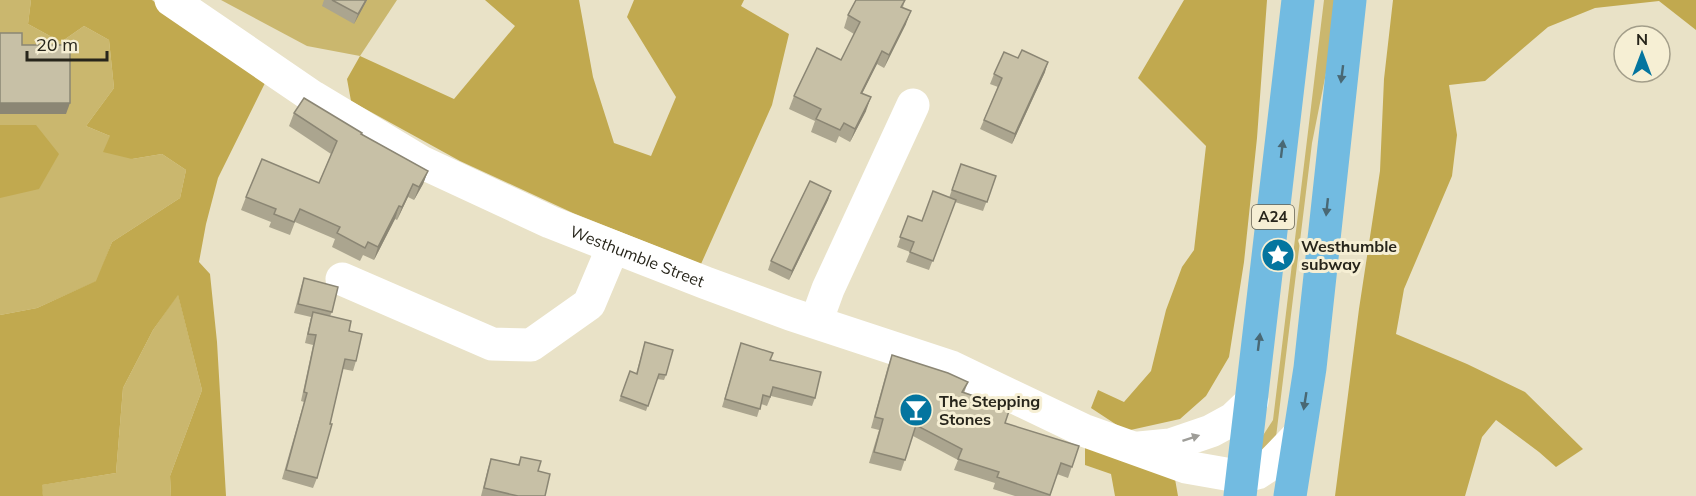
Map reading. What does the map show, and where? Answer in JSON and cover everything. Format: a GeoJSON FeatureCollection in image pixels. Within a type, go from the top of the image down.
{"type":"FeatureCollection","features":[{"type":"Feature","properties":{"kind":"highway","name":"A24"},"geometry":{"type":"LineString","coordinates":[[1241,487],[1298,0]]}},
{"type":"Feature","properties":{"kind":"highway"},"geometry":{"type":"LineString","coordinates":[[1290,496],[1310,368],[1350,0]]}},
{"type":"Feature","properties":{"kind":"street","name":"Westhumble Street"},"geometry":{"type":"LineString","coordinates":[[171,0],[314,97],[421,162],[550,222],[706,283],[951,367],[1083,430],[1241,487]]}},
{"type":"Feature","properties":{"kind":"street"},"geometry":{"type":"LineString","coordinates":[[816,322],[828,289],[913,105]]}},
{"type":"Feature","properties":{"kind":"street"},"geometry":{"type":"LineString","coordinates":[[342,279],[492,344],[531,345],[589,304],[613,247]]}},
{"type":"Feature","properties":{"kind":"street","name":"Westhumble Street"},"geometry":{"type":"LineString","coordinates":[[1134,448],[1170,445],[1211,431],[1233,418],[1252,400]]}},
{"type":"Feature","properties":{"kind":"street"},"geometry":{"type":"LineString","coordinates":[[1241,487],[1272,464],[1299,435]]}},
{"type":"Feature","properties":{"kind":"street"},"geometry":{"type":"LineString","coordinates":[[1186,467],[1204,496]]}},
{"type":"Feature","properties":{"kind":"shaded area"},"geometry":{"type":"Polygon","coordinates":[[[0,0],[31,0],[28,24],[61,42],[84,26],[109,40],[114,88],[86,126],[110,136],[132,159],[162,154],[186,170],[180,198],[112,242],[97,281],[37,308],[0,315],[0,0]]]}},
{"type":"Feature","properties":{"kind":"shaded area"},"geometry":{"type":"Polygon","coordinates":[[[31,0],[152,0],[265,83],[218,178],[199,262],[210,274],[217,342],[226,496],[171,496],[170,476],[202,390],[178,295],[153,330],[123,388],[116,473],[42,485],[43,496],[0,496],[0,315],[37,308],[96,281],[112,242],[180,198],[186,170],[162,154],[132,159],[103,152],[110,136],[86,126],[114,88],[109,40],[84,26],[61,42],[28,24],[31,0]]]}},
{"type":"Feature","properties":{"kind":"shaded area"},"geometry":{"type":"Polygon","coordinates":[[[221,0],[397,0],[360,56],[307,46],[221,0]]]}},
{"type":"Feature","properties":{"kind":"shaded area"},"geometry":{"type":"Polygon","coordinates":[[[485,0],[579,0],[593,77],[614,143],[651,156],[676,97],[627,17],[634,0],[744,0],[741,6],[789,34],[772,105],[701,264],[573,213],[460,161],[351,101],[347,79],[360,56],[454,99],[515,26],[485,0]]]}},
{"type":"Feature","properties":{"kind":"shaded area"},"geometry":{"type":"Polygon","coordinates":[[[1184,0],[1267,0],[1257,138],[1244,262],[1229,357],[1206,396],[1180,419],[1126,431],[1091,408],[1098,390],[1124,402],[1151,371],[1166,310],[1182,267],[1194,250],[1206,146],[1138,78],[1184,0]]]}},
{"type":"Feature","properties":{"kind":"shaded area"},"geometry":{"type":"Polygon","coordinates":[[[1324,0],[1337,0],[1329,58],[1312,143],[1276,437],[1259,457],[1262,437],[1273,420],[1324,0]]]}},
{"type":"Feature","properties":{"kind":"shaded area"},"geometry":{"type":"Polygon","coordinates":[[[1393,0],[1696,0],[1696,30],[1659,1],[1595,8],[1548,27],[1485,81],[1449,85],[1457,135],[1452,176],[1404,289],[1396,334],[1525,392],[1583,449],[1556,467],[1496,420],[1482,437],[1465,496],[1335,496],[1359,309],[1380,171],[1384,79],[1393,0]]]}},
{"type":"Feature","properties":{"kind":"shaded area"},"geometry":{"type":"Polygon","coordinates":[[[0,125],[36,125],[59,154],[39,189],[0,198],[0,125]]]}},
{"type":"Feature","properties":{"kind":"shaded area"},"geometry":{"type":"Polygon","coordinates":[[[178,294],[202,390],[170,476],[171,496],[43,496],[41,485],[116,473],[123,388],[153,330],[178,294]]]}},
{"type":"Feature","properties":{"kind":"shaded area"},"geometry":{"type":"Polygon","coordinates":[[[1085,443],[1175,479],[1178,496],[1115,496],[1111,474],[1085,465],[1085,443]]]}},
{"type":"Feature","properties":{"kind":"building"},"geometry":{"type":"Polygon","coordinates":[[[332,0],[366,0],[358,14],[332,0]]]}},
{"type":"Feature","properties":{"kind":"building"},"geometry":{"type":"Polygon","coordinates":[[[856,0],[905,0],[901,7],[911,11],[889,55],[882,51],[861,93],[871,97],[855,129],[844,123],[840,130],[816,119],[821,109],[794,96],[817,48],[841,60],[860,22],[848,15],[856,0]]]}},
{"type":"Feature","properties":{"kind":"building"},"geometry":{"type":"Polygon","coordinates":[[[0,33],[22,33],[22,45],[70,45],[70,103],[0,103],[0,33]]]}},
{"type":"Feature","properties":{"kind":"building"},"geometry":{"type":"Polygon","coordinates":[[[1022,50],[1048,62],[1015,134],[984,120],[1002,78],[994,74],[1004,52],[1018,58],[1022,50]]]}},
{"type":"Feature","properties":{"kind":"building"},"geometry":{"type":"Polygon","coordinates":[[[304,98],[361,134],[428,171],[419,187],[413,184],[378,247],[368,242],[365,248],[337,233],[340,227],[300,209],[294,222],[274,214],[276,209],[246,197],[262,159],[319,183],[337,141],[294,113],[304,98]]]}},
{"type":"Feature","properties":{"kind":"building"},"geometry":{"type":"Polygon","coordinates":[[[961,164],[996,176],[987,202],[952,190],[961,164]]]}},
{"type":"Feature","properties":{"kind":"building"},"geometry":{"type":"Polygon","coordinates":[[[810,181],[831,191],[792,271],[771,261],[810,181]]]}},
{"type":"Feature","properties":{"kind":"building"},"geometry":{"type":"Polygon","coordinates":[[[933,191],[956,200],[933,261],[910,252],[914,242],[900,237],[908,216],[922,221],[933,191]]]}},
{"type":"Feature","properties":{"kind":"building"},"geometry":{"type":"Polygon","coordinates":[[[304,278],[338,287],[332,312],[298,304],[304,278]]]}},
{"type":"Feature","properties":{"kind":"building"},"geometry":{"type":"Polygon","coordinates":[[[313,312],[351,321],[349,331],[362,334],[356,361],[345,359],[330,424],[332,424],[317,478],[286,470],[307,393],[304,392],[316,335],[308,334],[313,312]]]}},
{"type":"Feature","properties":{"kind":"building"},"geometry":{"type":"Polygon","coordinates":[[[645,342],[673,350],[666,375],[659,374],[648,406],[621,396],[630,371],[637,374],[645,342]]]}},
{"type":"Feature","properties":{"kind":"building"},"geometry":{"type":"Polygon","coordinates":[[[741,343],[773,353],[770,360],[821,372],[815,398],[773,387],[770,397],[763,395],[760,409],[725,399],[741,343]]]}},
{"type":"Feature","properties":{"kind":"building"},"geometry":{"type":"Polygon","coordinates":[[[892,355],[968,382],[962,392],[1010,408],[1005,423],[1079,446],[1072,467],[1061,463],[1050,495],[997,477],[999,472],[958,459],[962,449],[916,425],[905,460],[874,452],[883,419],[875,417],[892,355]]]}},
{"type":"Feature","properties":{"kind":"building"},"geometry":{"type":"Polygon","coordinates":[[[521,457],[541,461],[538,471],[550,474],[545,496],[518,496],[484,488],[491,459],[519,465],[521,457]]]}},
{"type":"Feature","properties":{"kind":"place","name":"Westhumble subway"},"geometry":{"type":"Point","coordinates":[1278,255]}},
{"type":"Feature","properties":{"kind":"place","name":"The Stepping Stones"},"geometry":{"type":"Point","coordinates":[916,410]}}]}
